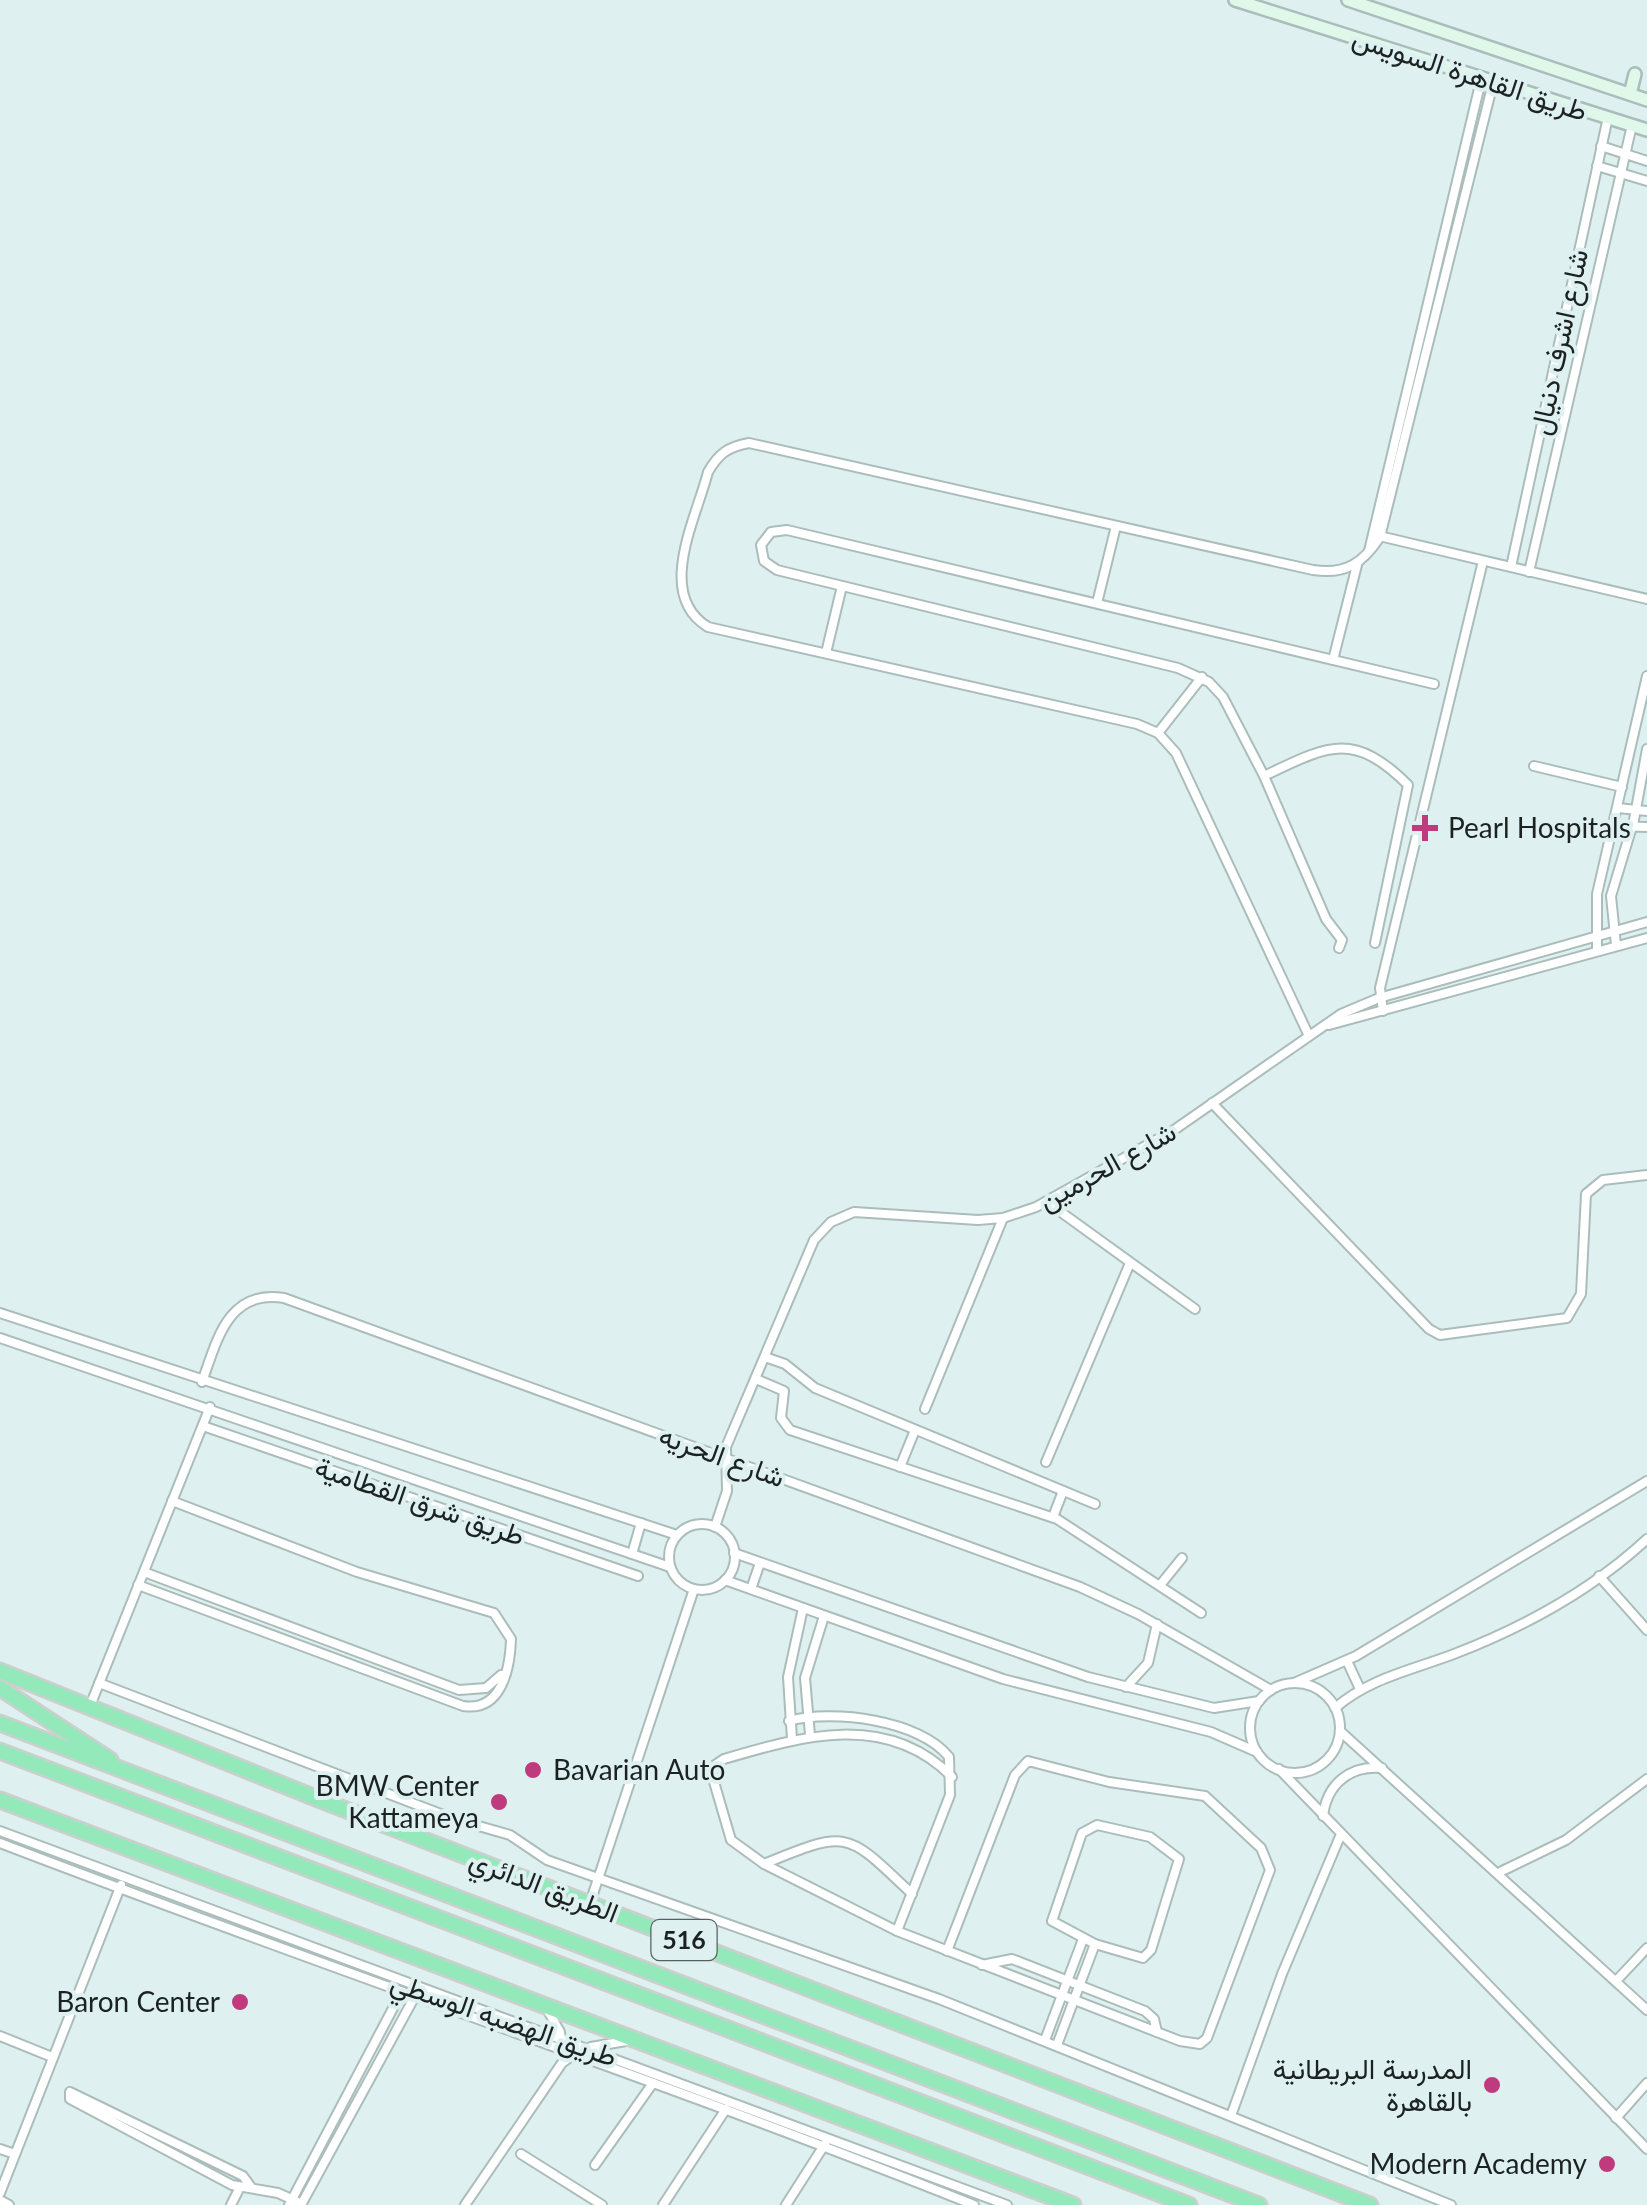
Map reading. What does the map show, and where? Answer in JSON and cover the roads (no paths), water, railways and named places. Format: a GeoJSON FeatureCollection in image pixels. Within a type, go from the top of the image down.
{"type":"FeatureCollection","features":[{"type":"Feature","properties":{"kind":"highway","name":"الطريق الدائري"},"geometry":{"type":"LineString","coordinates":[[0,1671],[1370,2205]]}},
{"type":"Feature","properties":{"kind":"highway","name":"516"},"geometry":{"type":"LineString","coordinates":[[0,1688],[122,1770]]}},
{"type":"Feature","properties":{"kind":"highway","name":"الطريق الدائري"},"geometry":{"type":"LineString","coordinates":[[0,1723],[1259,2205]]}},
{"type":"Feature","properties":{"kind":"highway","name":"516"},"geometry":{"type":"LineString","coordinates":[[0,1751],[1189,2205]]}},
{"type":"Feature","properties":{"kind":"highway"},"geometry":{"type":"LineString","coordinates":[[0,1800],[1073,2205]]}},
{"type":"Feature","properties":{"kind":"main road","name":"طريق القاهرة السويس"},"geometry":{"type":"LineString","coordinates":[[1235,0],[1647,130]]}},
{"type":"Feature","properties":{"kind":"main road","name":"طريق القاهرة السويس"},"geometry":{"type":"LineString","coordinates":[[1348,0],[1647,100]]}},
{"type":"Feature","properties":{"kind":"main road"},"geometry":{"type":"LineString","coordinates":[[1630,94],[1635,74]]}},
{"type":"Feature","properties":{"kind":"street"},"geometry":{"type":"LineString","coordinates":[[1310,1036],[1176,753],[1158,733],[1137,724],[708,627],[687,610],[679,584],[708,472],[717,456],[732,446],[765,445],[1314,570],[1343,571],[1356,565],[1368,556],[1376,536],[1488,78]]}},
{"type":"Feature","properties":{"kind":"street","name":"شارع اشرف دنيال"},"geometry":{"type":"LineString","coordinates":[[1510,567],[1608,118]]}},
{"type":"Feature","properties":{"kind":"street","name":"شارع اشرف دنيال"},"geometry":{"type":"LineString","coordinates":[[1529,572],[1632,125]]}},
{"type":"Feature","properties":{"kind":"street"},"geometry":{"type":"LineString","coordinates":[[1601,146],[1647,161]]}},
{"type":"Feature","properties":{"kind":"street"},"geometry":{"type":"LineString","coordinates":[[1597,166],[1647,181]]}},
{"type":"Feature","properties":{"kind":"street"},"geometry":{"type":"LineString","coordinates":[[1097,603],[1116,526]]}},
{"type":"Feature","properties":{"kind":"street"},"geometry":{"type":"LineString","coordinates":[[1339,948],[1342,940],[1326,920],[1264,776],[1222,697],[1202,677],[770,567],[760,553],[764,537],[787,530],[1434,684]]}},
{"type":"Feature","properties":{"kind":"street"},"geometry":{"type":"LineString","coordinates":[[1376,536],[1647,599]]}},
{"type":"Feature","properties":{"kind":"street"},"geometry":{"type":"LineString","coordinates":[[1383,1011],[1379,998],[1410,857],[1484,561]]}},
{"type":"Feature","properties":{"kind":"street"},"geometry":{"type":"LineString","coordinates":[[1333,660],[1356,565]]}},
{"type":"Feature","properties":{"kind":"street"},"geometry":{"type":"LineString","coordinates":[[826,653],[842,586]]}},
{"type":"Feature","properties":{"kind":"street"},"geometry":{"type":"LineString","coordinates":[[1598,950],[1597,894],[1647,676]]}},
{"type":"Feature","properties":{"kind":"street"},"geometry":{"type":"LineString","coordinates":[[1158,733],[1202,677]]}},
{"type":"Feature","properties":{"kind":"street"},"geometry":{"type":"LineString","coordinates":[[1264,776],[1318,750],[1345,747],[1371,754],[1409,787],[1374,944]]}},
{"type":"Feature","properties":{"kind":"street"},"geometry":{"type":"LineString","coordinates":[[1616,945],[1612,929],[1613,885],[1636,809],[1647,749]]}},
{"type":"Feature","properties":{"kind":"street"},"geometry":{"type":"LineString","coordinates":[[1534,766],[1622,786]]}},
{"type":"Feature","properties":{"kind":"street"},"geometry":{"type":"LineString","coordinates":[[1618,808],[1647,810]]}},
{"type":"Feature","properties":{"kind":"street"},"geometry":{"type":"LineString","coordinates":[[1613,826],[1647,827]]}},
{"type":"Feature","properties":{"kind":"street"},"geometry":{"type":"LineString","coordinates":[[1400,836],[1414,840]]}},
{"type":"Feature","properties":{"kind":"street"},"geometry":{"type":"LineString","coordinates":[[1396,854],[1410,857]]}},
{"type":"Feature","properties":{"kind":"street","name":"شارع الحرمين"},"geometry":{"type":"LineString","coordinates":[[715,1527],[727,1491],[725,1457],[814,1240],[831,1222],[866,1211],[928,1219],[1003,1218],[1047,1202],[1212,1103],[1341,1014],[1379,998],[1647,922]]}},
{"type":"Feature","properties":{"kind":"street","name":"شارع الحرمين"},"geometry":{"type":"LineString","coordinates":[[1328,1025],[1647,938]]}},
{"type":"Feature","properties":{"kind":"street"},"geometry":{"type":"LineString","coordinates":[[1385,980],[1398,1006]]}},
{"type":"Feature","properties":{"kind":"street"},"geometry":{"type":"LineString","coordinates":[[1212,1103],[1440,1335],[1566,1318],[1581,1294],[1586,1194],[1603,1180],[1647,1175]]}},
{"type":"Feature","properties":{"kind":"street"},"geometry":{"type":"LineString","coordinates":[[1047,1202],[1195,1309]]}},
{"type":"Feature","properties":{"kind":"street"},"geometry":{"type":"LineString","coordinates":[[924,1409],[1003,1218]]}},
{"type":"Feature","properties":{"kind":"street"},"geometry":{"type":"LineString","coordinates":[[1046,1462],[1130,1262]]}},
{"type":"Feature","properties":{"kind":"street","name":"شارع الحريه"},"geometry":{"type":"LineString","coordinates":[[202,1382],[222,1325],[232,1312],[251,1300],[276,1296],[1080,1587],[1157,1624],[1271,1690]]}},
{"type":"Feature","properties":{"kind":"street"},"geometry":{"type":"LineString","coordinates":[[0,1312],[202,1382],[677,1535]]}},
{"type":"Feature","properties":{"kind":"street"},"geometry":{"type":"LineString","coordinates":[[0,1338],[670,1567]]}},
{"type":"Feature","properties":{"kind":"street"},"geometry":{"type":"LineString","coordinates":[[765,1357],[785,1364],[815,1388],[1095,1504]]}},
{"type":"Feature","properties":{"kind":"street"},"geometry":{"type":"LineString","coordinates":[[756,1379],[784,1390],[780,1415],[787,1428],[1053,1517],[1201,1613]]}},
{"type":"Feature","properties":{"kind":"street"},"geometry":{"type":"LineString","coordinates":[[90,1706],[210,1407]]}},
{"type":"Feature","properties":{"kind":"street"},"geometry":{"type":"LineString","coordinates":[[312,1442],[320,1420]]}},
{"type":"Feature","properties":{"kind":"street","name":"طريق شرق القطامية"},"geometry":{"type":"LineString","coordinates":[[203,1426],[638,1576]]}},
{"type":"Feature","properties":{"kind":"street"},"geometry":{"type":"LineString","coordinates":[[900,1467],[916,1430]]}},
{"type":"Feature","properties":{"kind":"street"},"geometry":{"type":"LineString","coordinates":[[734,1553],[1012,1653],[1214,1708],[1258,1701],[1271,1690],[1346,1661],[1647,1481]]}},
{"type":"Feature","properties":{"kind":"street"},"geometry":{"type":"LineString","coordinates":[[1053,1517],[1064,1491]]}},
{"type":"Feature","properties":{"kind":"street"},"geometry":{"type":"LineString","coordinates":[[138,1585],[468,1707],[486,1706],[497,1697],[511,1638],[494,1613],[357,1572],[172,1501]]}},
{"type":"Feature","properties":{"kind":"street"},"geometry":{"type":"LineString","coordinates":[[632,1554],[641,1524]]}},
{"type":"Feature","properties":{"kind":"street"},"geometry":{"type":"LineString","coordinates":[[694,1525],[715,1527],[728,1538],[734,1553],[725,1580],[711,1588],[694,1589],[679,1581],[670,1567],[669,1550],[677,1535],[694,1525]]}},
{"type":"Feature","properties":{"kind":"street"},"geometry":{"type":"LineString","coordinates":[[1335,1708],[1360,1689],[1516,1626],[1600,1576],[1647,1539]]}},
{"type":"Feature","properties":{"kind":"street"},"geometry":{"type":"LineString","coordinates":[[1161,1584],[1182,1558]]}},
{"type":"Feature","properties":{"kind":"street"},"geometry":{"type":"LineString","coordinates":[[750,1589],[760,1563]]}},
{"type":"Feature","properties":{"kind":"street"},"geometry":{"type":"LineString","coordinates":[[144,1572],[446,1685],[480,1690],[493,1684],[503,1672]]}},
{"type":"Feature","properties":{"kind":"street"},"geometry":{"type":"LineString","coordinates":[[1600,1576],[1647,1630]]}},
{"type":"Feature","properties":{"kind":"street"},"geometry":{"type":"LineString","coordinates":[[725,1580],[1042,1691],[1212,1732],[1257,1752],[1279,1769],[1647,2149]]}},
{"type":"Feature","properties":{"kind":"street"},"geometry":{"type":"LineString","coordinates":[[590,1903],[694,1589]]}},
{"type":"Feature","properties":{"kind":"street"},"geometry":{"type":"LineString","coordinates":[[215,1614],[220,1601]]}},
{"type":"Feature","properties":{"kind":"street"},"geometry":{"type":"LineString","coordinates":[[792,1740],[790,1664],[803,1608]]}},
{"type":"Feature","properties":{"kind":"street"},"geometry":{"type":"LineString","coordinates":[[810,1736],[807,1667],[824,1616]]}},
{"type":"Feature","properties":{"kind":"street"},"geometry":{"type":"LineString","coordinates":[[1126,1687],[1152,1656],[1157,1624]]}},
{"type":"Feature","properties":{"kind":"street"},"geometry":{"type":"LineString","coordinates":[[319,1654],[324,1640]]}},
{"type":"Feature","properties":{"kind":"street"},"geometry":{"type":"LineString","coordinates":[[1346,1661],[1360,1689]]}},
{"type":"Feature","properties":{"kind":"street"},"geometry":{"type":"LineString","coordinates":[[98,1683],[454,1820],[498,1830],[522,1840],[542,1858],[1057,2044],[1451,2205]]}},
{"type":"Feature","properties":{"kind":"street"},"geometry":{"type":"LineString","coordinates":[[1279,1769],[1292,1772],[1319,1765],[1336,1744],[1340,1731],[1335,1708],[1318,1690],[1294,1683]]}},
{"type":"Feature","properties":{"kind":"street"},"geometry":{"type":"LineString","coordinates":[[440,1698],[446,1685]]}},
{"type":"Feature","properties":{"kind":"street"},"geometry":{"type":"LineString","coordinates":[[1257,1752],[1250,1726],[1258,1701]]}},
{"type":"Feature","properties":{"kind":"street"},"geometry":{"type":"LineString","coordinates":[[1212,1732],[1214,1708]]}},
{"type":"Feature","properties":{"kind":"street"},"geometry":{"type":"LineString","coordinates":[[790,1720],[842,1716],[894,1727],[942,1749],[952,1762],[950,1795],[897,1931]]}},
{"type":"Feature","properties":{"kind":"street"},"geometry":{"type":"LineString","coordinates":[[890,1740],[894,1727]]}},
{"type":"Feature","properties":{"kind":"street"},"geometry":{"type":"LineString","coordinates":[[1340,1731],[1647,2010]]}},
{"type":"Feature","properties":{"kind":"street"},"geometry":{"type":"LineString","coordinates":[[947,1951],[1014,1775],[1024,1762],[1037,1761],[1109,1782],[1205,1796],[1261,1848],[1268,1858],[1269,1875],[1205,2041],[1190,2044],[982,1965],[947,1951],[897,1931],[764,1864],[736,1846],[726,1833],[712,1772],[720,1760],[792,1740],[842,1732],[890,1740],[919,1751],[952,1777]]}},
{"type":"Feature","properties":{"kind":"street"},"geometry":{"type":"LineString","coordinates":[[1324,1816],[1330,1791],[1341,1778],[1356,1770],[1382,1768]]}},
{"type":"Feature","properties":{"kind":"street"},"geometry":{"type":"LineString","coordinates":[[1499,1872],[1566,1840],[1647,1779]]}},
{"type":"Feature","properties":{"kind":"street"},"geometry":{"type":"LineString","coordinates":[[1097,1825],[1124,1828],[1173,1851],[1178,1869],[1149,1953],[1136,1958],[1095,1944],[1052,1919],[1085,1830],[1097,1825]]}},
{"type":"Feature","properties":{"kind":"street","name":"طريق الهضبه الوسطي"},"geometry":{"type":"LineString","coordinates":[[0,1832],[1008,2205]]}},
{"type":"Feature","properties":{"kind":"street"},"geometry":{"type":"LineString","coordinates":[[1232,2113],[1282,1974],[1342,1834]]}},
{"type":"Feature","properties":{"kind":"street"},"geometry":{"type":"LineString","coordinates":[[764,1864],[818,1842],[846,1840],[866,1850],[912,1894]]}},
{"type":"Feature","properties":{"kind":"street","name":"طريق الهضبه الوسطي"},"geometry":{"type":"LineString","coordinates":[[0,1843],[414,1998],[726,2109],[974,2205]]}},
{"type":"Feature","properties":{"kind":"street"},"geometry":{"type":"LineString","coordinates":[[9,2205],[0,2196],[3,2176],[124,1879]]}},
{"type":"Feature","properties":{"kind":"street"},"geometry":{"type":"LineString","coordinates":[[1045,2040],[1083,1939]]}},
{"type":"Feature","properties":{"kind":"street"},"geometry":{"type":"LineString","coordinates":[[1057,2044],[1095,1944]]}},
{"type":"Feature","properties":{"kind":"street"},"geometry":{"type":"LineString","coordinates":[[1616,1981],[1647,1948]]}},
{"type":"Feature","properties":{"kind":"street"},"geometry":{"type":"LineString","coordinates":[[982,1965],[1008,1958],[1067,1980],[1145,2011],[1158,2032]]}},
{"type":"Feature","properties":{"kind":"street"},"geometry":{"type":"LineString","coordinates":[[290,2202],[401,1993]]}},
{"type":"Feature","properties":{"kind":"street"},"geometry":{"type":"LineString","coordinates":[[251,2187],[243,2176],[74,2091],[68,2094],[240,2187],[251,2187],[301,2205],[414,1998]]}},
{"type":"Feature","properties":{"kind":"street"},"geometry":{"type":"LineString","coordinates":[[540,2002],[554,2018],[562,2038],[562,2063]]}},
{"type":"Feature","properties":{"kind":"street"},"geometry":{"type":"LineString","coordinates":[[0,2036],[52,2057]]}},
{"type":"Feature","properties":{"kind":"street"},"geometry":{"type":"LineString","coordinates":[[466,2205],[562,2063],[588,2048],[612,2042],[648,2044]]}},
{"type":"Feature","properties":{"kind":"street"},"geometry":{"type":"LineString","coordinates":[[356,2077],[368,2084]]}},
{"type":"Feature","properties":{"kind":"street"},"geometry":{"type":"LineString","coordinates":[[1616,2118],[1647,2083]]}},
{"type":"Feature","properties":{"kind":"street"},"geometry":{"type":"LineString","coordinates":[[596,2165],[653,2084]]}},
{"type":"Feature","properties":{"kind":"street"},"geometry":{"type":"LineString","coordinates":[[663,2205],[726,2109]]}},
{"type":"Feature","properties":{"kind":"street"},"geometry":{"type":"LineString","coordinates":[[786,2205],[830,2136]]}},
{"type":"Feature","properties":{"kind":"street"},"geometry":{"type":"LineString","coordinates":[[322,2138],[334,2144]]}},
{"type":"Feature","properties":{"kind":"street"},"geometry":{"type":"LineString","coordinates":[[0,2148],[15,2154]]}},
{"type":"Feature","properties":{"kind":"street"},"geometry":{"type":"LineString","coordinates":[[521,2154],[602,2205]]}},
{"type":"Feature","properties":{"kind":"street"},"geometry":{"type":"LineString","coordinates":[[231,2205],[240,2187]]}},
{"type":"Feature","properties":{"kind":"place","name":"Pearl Hospitals"},"geometry":{"type":"Point","coordinates":[1425,828]}},
{"type":"Feature","properties":{"kind":"place","name":"Bavarian Auto"},"geometry":{"type":"Point","coordinates":[533,1770]}},
{"type":"Feature","properties":{"kind":"place","name":"BMW Center Kattameya"},"geometry":{"type":"Point","coordinates":[499,1802]}},
{"type":"Feature","properties":{"kind":"place","name":"Baron Center"},"geometry":{"type":"Point","coordinates":[240,2002]}},
{"type":"Feature","properties":{"kind":"place","name":"المدرسة البريطانية بالقاهرة"},"geometry":{"type":"Point","coordinates":[1492,2085]}},
{"type":"Feature","properties":{"kind":"place","name":"Modern Academy"},"geometry":{"type":"Point","coordinates":[1607,2164]}}]}
